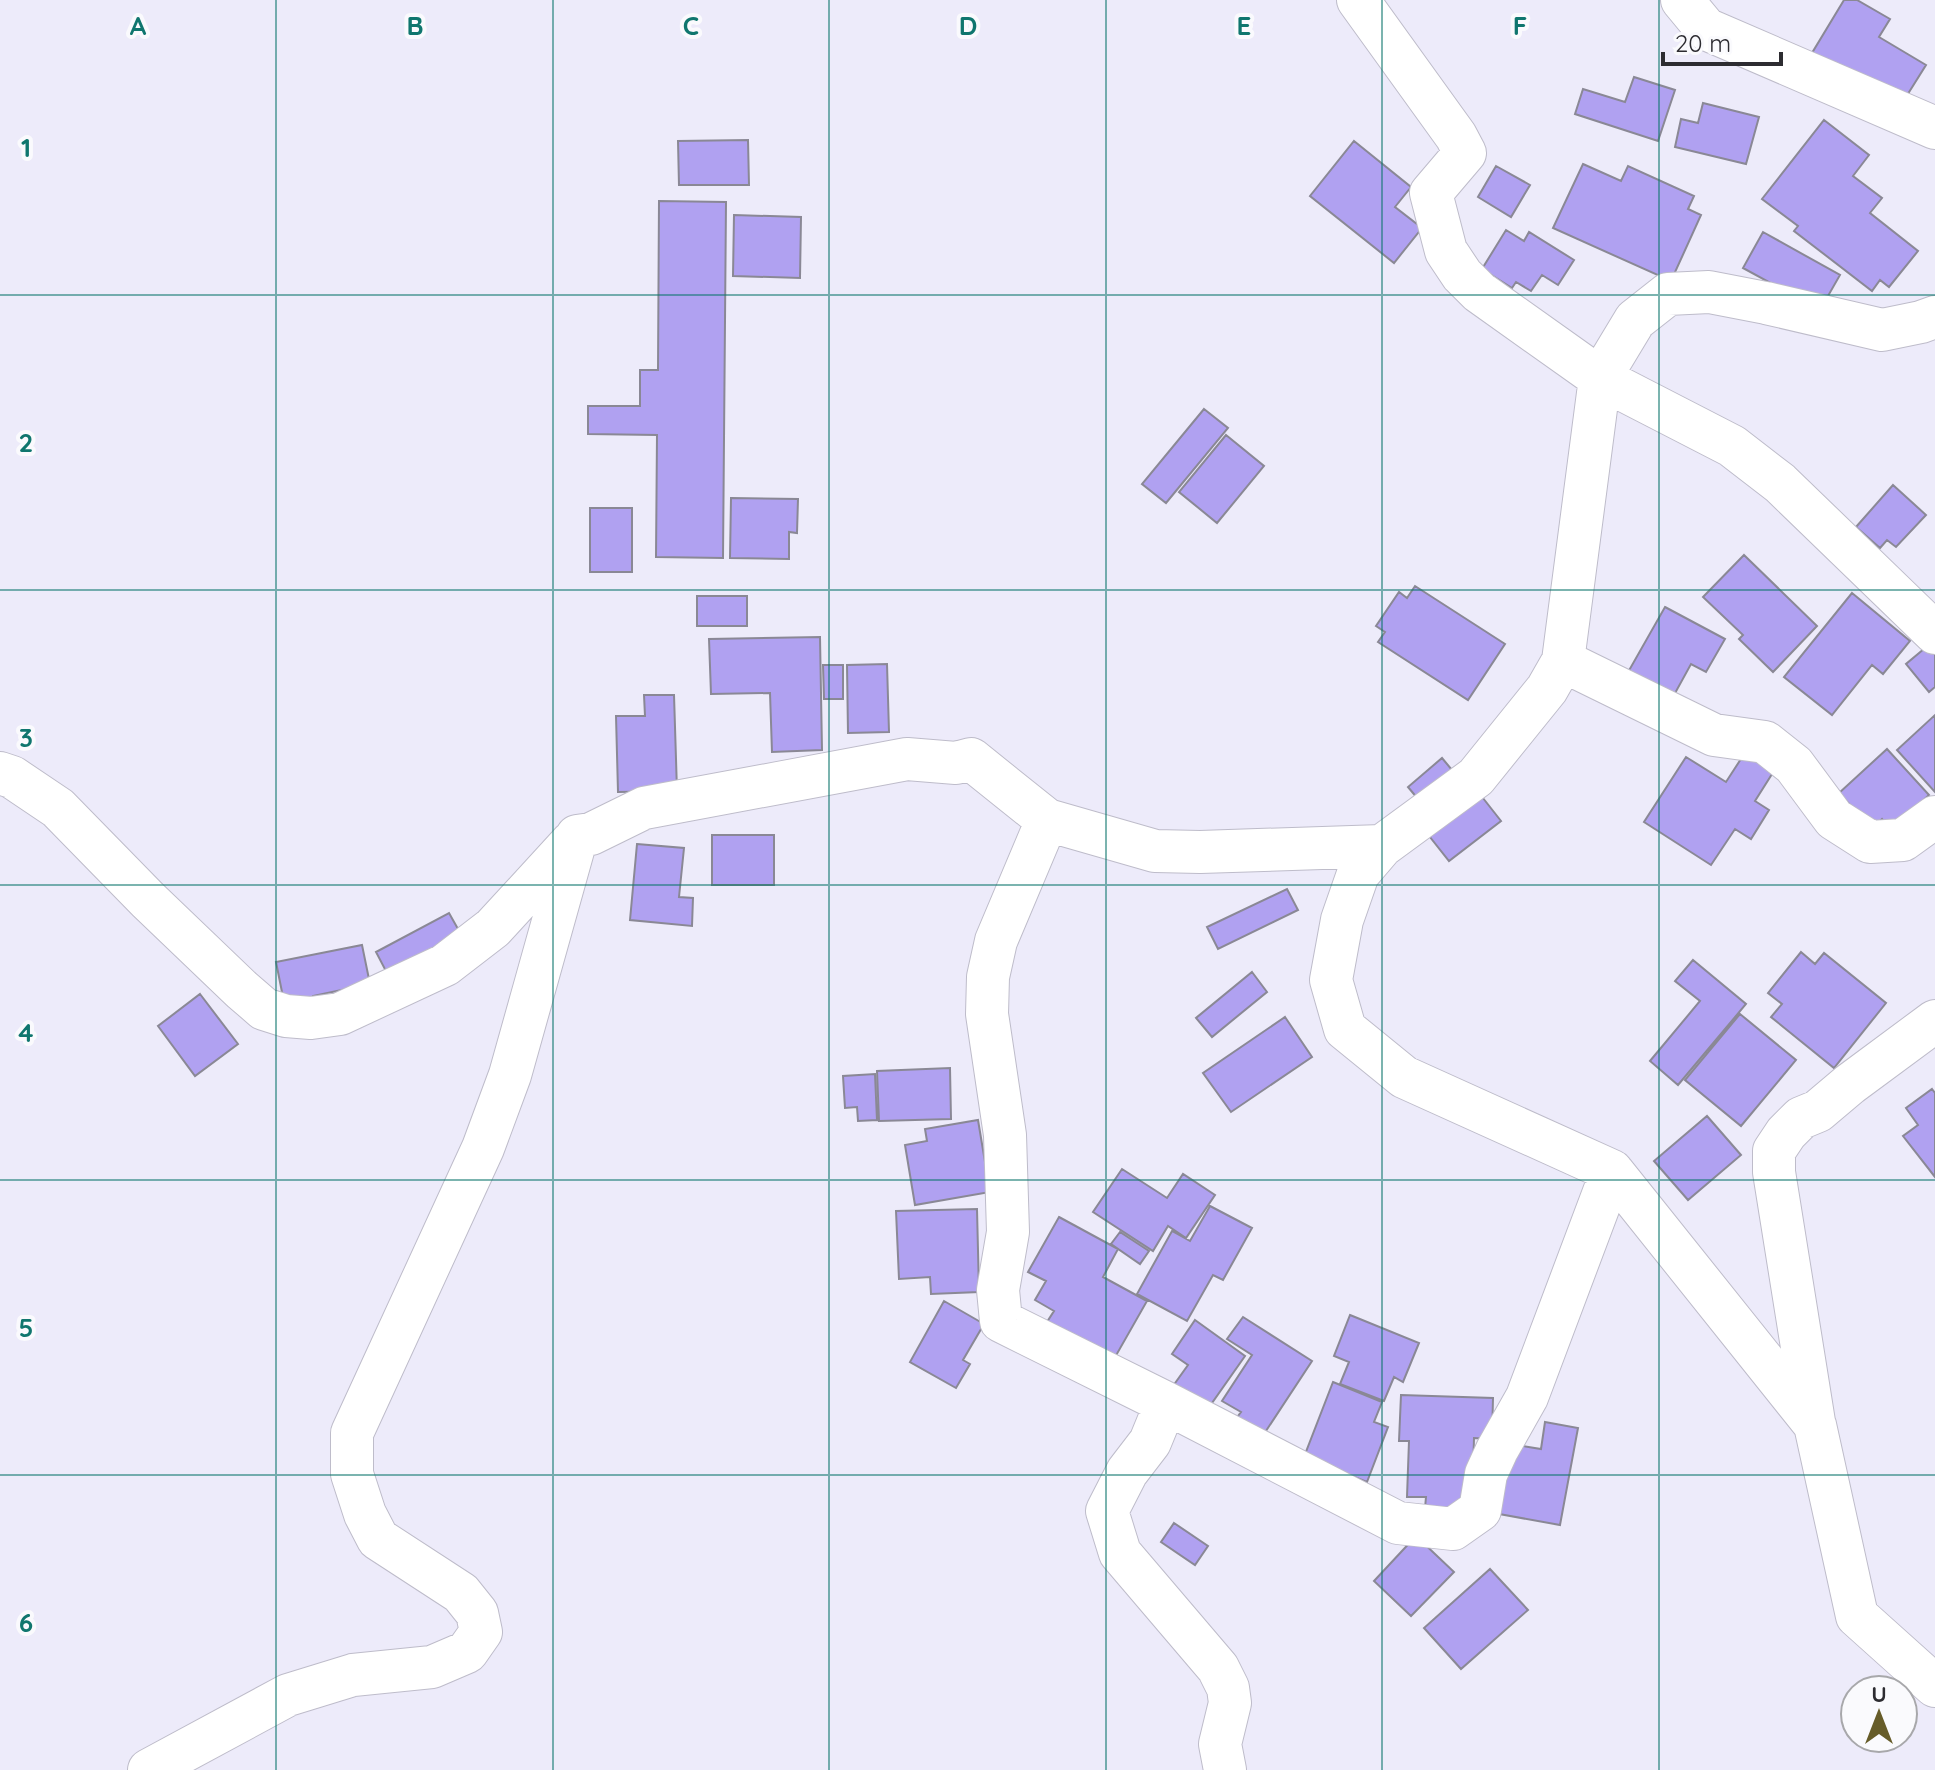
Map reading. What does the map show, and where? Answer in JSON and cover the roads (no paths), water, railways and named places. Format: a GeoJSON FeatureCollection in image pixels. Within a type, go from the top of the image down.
{"type":"FeatureCollection","features":[{"type":"Feature","properties":{"kind":"street"},"geometry":{"type":"LineString","coordinates":[[1358,0],[1465,153],[1431,193],[1446,251],[1462,275],[1479,292],[1600,378],[1732,446],[1780,483],[1935,633]]}},
{"type":"Feature","properties":{"kind":"street"},"geometry":{"type":"LineString","coordinates":[[1682,0],[1706,29],[1935,128]]}},
{"type":"Feature","properties":{"kind":"street"},"geometry":{"type":"LineString","coordinates":[[1815,1425],[1612,1171],[1404,1077],[1345,1029],[1331,980],[1342,920],[1358,874],[1382,846],[1476,777],[1547,689],[1563,661],[1600,378],[1635,320],[1668,294],[1709,292],[1882,330],[1935,317]]}},
{"type":"Feature","properties":{"kind":"street"},"geometry":{"type":"LineString","coordinates":[[1563,661],[1714,735],[1765,742],[1794,765],[1834,819],[1870,842],[1903,840],[1935,817]]}},
{"type":"Feature","properties":{"kind":"street"},"geometry":{"type":"LineString","coordinates":[[0,773],[12,777],[58,808],[148,900],[264,1009],[286,1016],[311,1018],[340,1014],[445,965],[493,928],[577,836],[591,834],[644,808],[907,759],[956,763],[971,759],[1047,820],[1155,851],[1382,846]]}},
{"type":"Feature","properties":{"kind":"street"},"geometry":{"type":"LineString","coordinates":[[1047,820],[996,941],[988,977],[987,1014],[1005,1135],[1008,1232],[998,1290],[1001,1321],[1398,1523],[1453,1529],[1480,1510],[1486,1474],[1527,1397],[1612,1171]]}},
{"type":"Feature","properties":{"kind":"street"},"geometry":{"type":"LineString","coordinates":[[149,1770],[288,1695],[353,1675],[432,1667],[467,1652],[481,1632],[477,1613],[461,1593],[378,1539],[365,1514],[352,1474],[352,1433],[483,1148],[505,1090],[577,836]]}},
{"type":"Feature","properties":{"kind":"street"},"geometry":{"type":"LineString","coordinates":[[1935,1021],[1818,1111],[1801,1118],[1774,1151],[1774,1172],[1815,1425],[1857,1616],[1935,1686]]}},
{"type":"Feature","properties":{"kind":"street"},"geometry":{"type":"LineString","coordinates":[[1166,1403],[1150,1442],[1127,1472],[1107,1511],[1120,1553],[1218,1668],[1228,1688],[1230,1703],[1220,1744],[1225,1770]]}}]}
